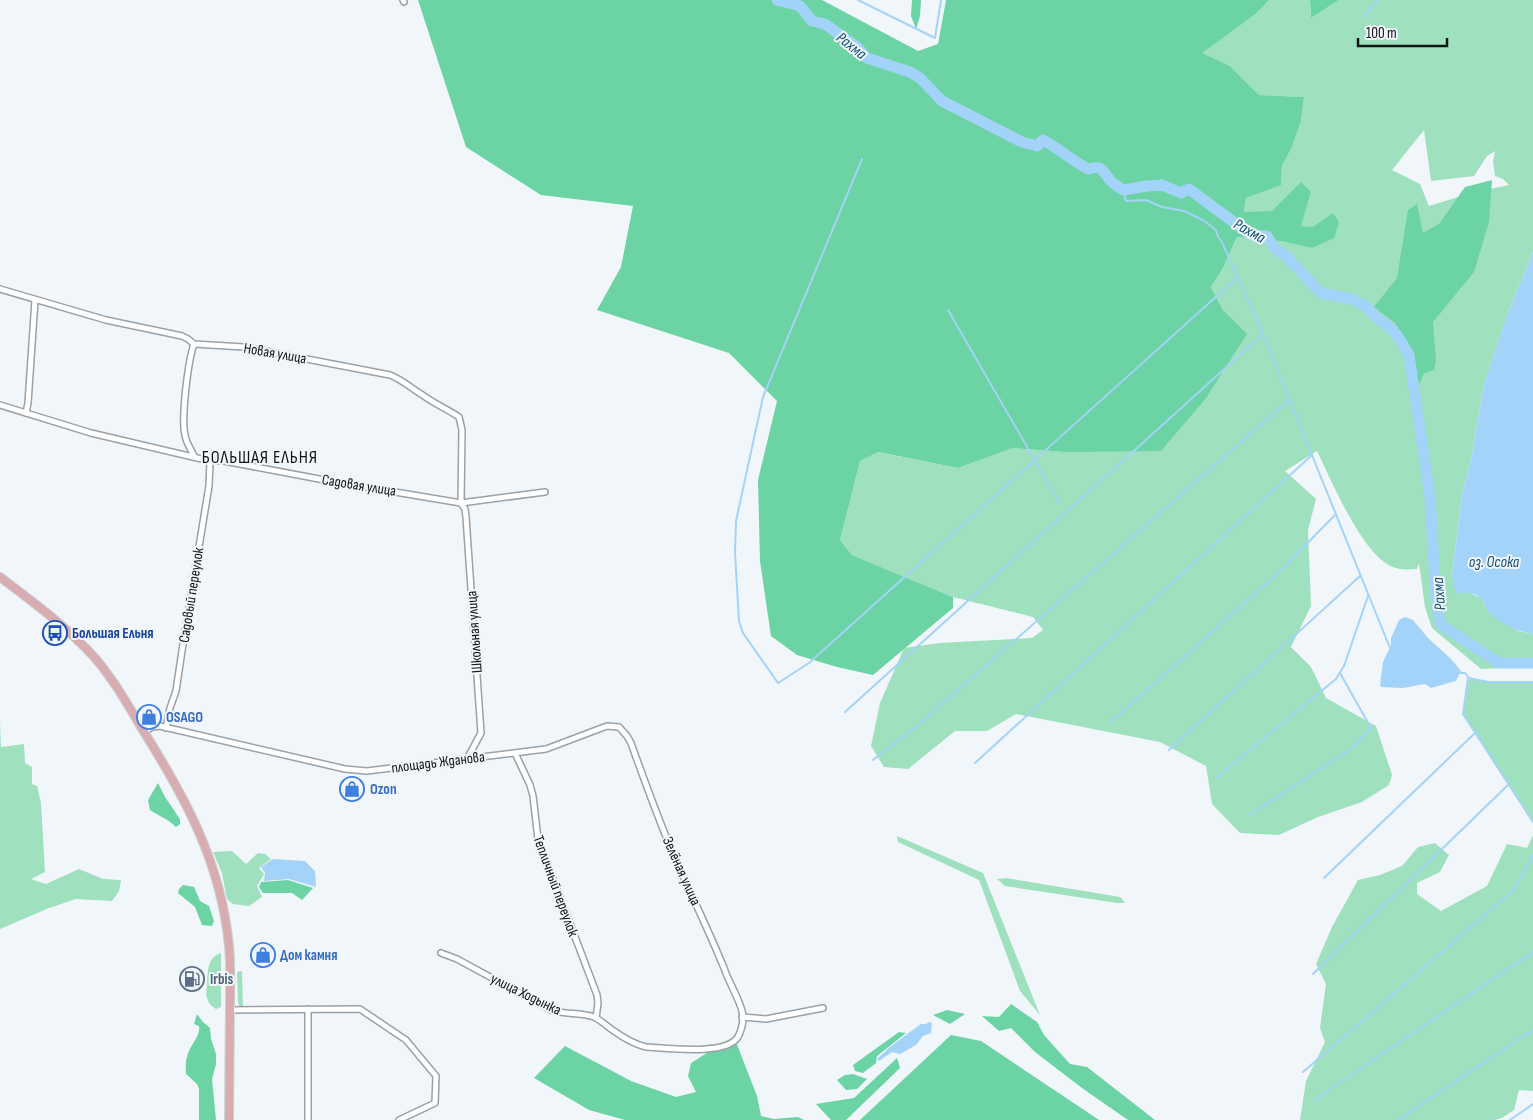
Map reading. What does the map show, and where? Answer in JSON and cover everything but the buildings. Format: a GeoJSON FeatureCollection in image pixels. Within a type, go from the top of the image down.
{"type":"FeatureCollection","features":[{"type":"Feature","properties":{"kind":"main road"},"geometry":{"type":"LineString","coordinates":[[0,577],[63,627],[95,658],[111,679],[185,800],[209,854],[227,931],[230,963],[229,1120]]}},
{"type":"Feature","properties":{"kind":"street","name":"Новая улица"},"geometry":{"type":"LineString","coordinates":[[0,289],[106,320],[182,336],[188,338],[194,344],[244,347],[390,374],[424,397],[451,411],[460,420],[462,430],[462,502]]}},
{"type":"Feature","properties":{"kind":"street"},"geometry":{"type":"LineString","coordinates":[[26,413],[35,300]]}},
{"type":"Feature","properties":{"kind":"street"},"geometry":{"type":"LineString","coordinates":[[194,344],[189,359],[184,426],[188,445],[194,456]]}},
{"type":"Feature","properties":{"kind":"street","name":"Садовая улица"},"geometry":{"type":"LineString","coordinates":[[0,405],[91,433],[210,461],[335,482],[462,502],[545,492]]}},
{"type":"Feature","properties":{"kind":"street","name":"Садовый переулок"},"geometry":{"type":"LineString","coordinates":[[166,728],[176,691],[182,644],[209,486],[210,461]]}},
{"type":"Feature","properties":{"kind":"street","name":"Школьная улица"},"geometry":{"type":"LineString","coordinates":[[462,502],[466,517],[481,733],[467,759]]}},
{"type":"Feature","properties":{"kind":"street","name":"площадь Жданова"},"geometry":{"type":"LineString","coordinates":[[144,732],[152,727],[166,728],[354,771],[367,771],[546,749],[607,726],[614,726]]}},
{"type":"Feature","properties":{"kind":"street","name":"Зелёная улица"},"geometry":{"type":"LineString","coordinates":[[614,726],[622,730],[631,743],[656,813],[739,1001],[742,1019]]}},
{"type":"Feature","properties":{"kind":"street","name":"Тепличный переулок"},"geometry":{"type":"LineString","coordinates":[[515,753],[533,796],[538,839],[596,996],[598,1003],[596,1018]]}},
{"type":"Feature","properties":{"kind":"street","name":"улица Ходынка"},"geometry":{"type":"LineString","coordinates":[[441,953],[457,959],[551,1010],[564,1014],[596,1018],[614,1032],[637,1045],[646,1047],[707,1049],[726,1046],[737,1038],[742,1019]]}},
{"type":"Feature","properties":{"kind":"street"},"geometry":{"type":"LineString","coordinates":[[742,1019],[766,1019],[823,1008]]}},
{"type":"Feature","properties":{"kind":"street"},"geometry":{"type":"LineString","coordinates":[[308,1009],[308,1120]]}},
{"type":"Feature","properties":{"kind":"street"},"geometry":{"type":"LineString","coordinates":[[230,1010],[360,1009],[406,1040],[436,1076],[435,1103],[399,1120]]}},
{"type":"Feature","properties":{"kind":"green space"},"geometry":{"type":"Polygon","coordinates":[[[418,0],[822,0],[918,51],[938,44],[946,0],[1269,0],[1257,13],[1202,53],[1230,66],[1259,95],[1304,97],[1301,121],[1292,147],[1282,166],[1281,185],[1246,198],[1244,212],[1272,211],[1301,182],[1311,192],[1301,226],[1313,227],[1333,213],[1339,222],[1334,238],[1312,248],[1280,241],[1237,237],[1223,268],[1211,287],[1223,310],[1247,334],[1206,398],[1161,451],[1064,452],[1013,448],[958,468],[878,452],[860,461],[840,540],[852,555],[953,597],[953,608],[873,675],[837,667],[797,655],[771,636],[760,561],[758,480],[777,401],[729,353],[597,310],[621,267],[633,206],[541,195],[466,147],[418,0]]]}},
{"type":"Feature","properties":{"kind":"green space"},"geometry":{"type":"Polygon","coordinates":[[[912,0],[921,0],[920,16],[916,29],[911,16],[912,0]]]}},
{"type":"Feature","properties":{"kind":"green space"},"geometry":{"type":"Polygon","coordinates":[[[1269,0],[1310,0],[1311,18],[1339,0],[1533,0],[1533,252],[1506,318],[1484,384],[1471,460],[1462,494],[1452,576],[1468,592],[1481,598],[1488,611],[1518,631],[1533,634],[1533,667],[1481,669],[1432,628],[1425,607],[1419,563],[1417,569],[1390,566],[1366,543],[1338,496],[1317,451],[1285,471],[1316,499],[1308,530],[1311,606],[1291,647],[1311,667],[1326,698],[1376,726],[1392,775],[1389,785],[1362,802],[1318,817],[1279,835],[1240,833],[1212,804],[1206,766],[1160,742],[1016,714],[987,731],[955,731],[908,769],[884,767],[871,746],[880,703],[904,648],[940,643],[1032,638],[1043,630],[1033,617],[953,597],[852,555],[840,540],[860,461],[877,452],[958,468],[1013,448],[1064,452],[1246,335],[1223,310],[1211,287],[1223,268],[1237,237],[1280,241],[1312,248],[1313,227],[1300,227],[1311,192],[1272,211],[1244,213],[1246,198],[1281,184],[1282,166],[1292,147],[1301,121],[1304,97],[1259,95],[1230,66],[1201,53],[1257,13],[1269,0]],[[1424,130],[1392,170],[1420,184],[1429,206],[1471,193],[1509,185],[1503,179],[1495,176],[1493,162],[1495,151],[1487,156],[1474,176],[1431,181],[1424,130]]]}},
{"type":"Feature","properties":{"kind":"green space"},"geometry":{"type":"Polygon","coordinates":[[[1310,0],[1339,0],[1311,18],[1310,0]]]}},
{"type":"Feature","properties":{"kind":"green space"},"geometry":{"type":"Polygon","coordinates":[[[1492,180],[1489,222],[1474,272],[1433,322],[1436,361],[1434,370],[1424,373],[1419,385],[1410,348],[1395,323],[1374,307],[1397,278],[1408,210],[1417,204],[1423,233],[1439,224],[1465,187],[1492,180]]]}},
{"type":"Feature","properties":{"kind":"green space"},"geometry":{"type":"Polygon","coordinates":[[[1469,678],[1488,682],[1533,682],[1533,822],[1463,714],[1469,678]]]}},
{"type":"Feature","properties":{"kind":"green space"},"geometry":{"type":"Polygon","coordinates":[[[0,722],[1,747],[24,744],[25,763],[32,767],[32,784],[37,786],[41,803],[45,872],[31,879],[46,884],[79,869],[103,879],[121,880],[119,891],[112,901],[76,899],[49,908],[0,929],[0,722]]]}},
{"type":"Feature","properties":{"kind":"green space"},"geometry":{"type":"Polygon","coordinates":[[[158,783],[180,819],[180,824],[176,827],[150,810],[148,800],[158,783]]]}},
{"type":"Feature","properties":{"kind":"green space"},"geometry":{"type":"Polygon","coordinates":[[[1533,835],[1533,1091],[1519,1090],[1514,1110],[1502,1118],[1494,1120],[1300,1120],[1306,1081],[1325,1042],[1320,1028],[1326,984],[1316,964],[1332,927],[1358,880],[1380,875],[1402,866],[1418,847],[1435,843],[1449,855],[1440,872],[1417,883],[1417,894],[1441,911],[1487,886],[1507,844],[1527,848],[1533,835]]]}},
{"type":"Feature","properties":{"kind":"green space"},"geometry":{"type":"Polygon","coordinates":[[[897,836],[983,873],[1040,1015],[1020,991],[979,880],[898,842],[897,836]]]}},
{"type":"Feature","properties":{"kind":"green space"},"geometry":{"type":"Polygon","coordinates":[[[232,851],[246,864],[258,853],[265,854],[271,859],[259,868],[264,874],[257,886],[262,897],[249,906],[233,904],[227,899],[222,873],[213,852],[232,851]]]}},
{"type":"Feature","properties":{"kind":"green space"},"geometry":{"type":"Polygon","coordinates":[[[1006,878],[1120,897],[1125,903],[1005,886],[997,879],[1006,878]]]}},
{"type":"Feature","properties":{"kind":"green space"},"geometry":{"type":"Polygon","coordinates":[[[288,880],[313,888],[302,900],[292,893],[263,893],[259,887],[261,882],[288,880]]]}},
{"type":"Feature","properties":{"kind":"green space"},"geometry":{"type":"Polygon","coordinates":[[[183,885],[194,887],[200,901],[209,906],[214,921],[212,926],[202,925],[195,907],[178,893],[183,885]]]}},
{"type":"Feature","properties":{"kind":"green space"},"geometry":{"type":"Polygon","coordinates":[[[221,953],[221,1007],[216,1009],[210,1004],[206,992],[209,966],[213,958],[221,953]]]}},
{"type":"Feature","properties":{"kind":"green space"},"geometry":{"type":"Polygon","coordinates":[[[242,971],[243,1010],[238,1002],[237,972],[242,971]]]}},
{"type":"Feature","properties":{"kind":"green space"},"geometry":{"type":"Polygon","coordinates":[[[1011,1004],[1037,1022],[1044,1035],[1070,1064],[1087,1067],[1155,1120],[1128,1120],[1035,1052],[1011,1028],[999,1031],[982,1016],[999,1017],[1011,1004]]]}},
{"type":"Feature","properties":{"kind":"green space"},"geometry":{"type":"Polygon","coordinates":[[[947,1010],[965,1014],[950,1024],[933,1015],[947,1010]]]}},
{"type":"Feature","properties":{"kind":"green space"},"geometry":{"type":"Polygon","coordinates":[[[197,1014],[210,1028],[216,1054],[216,1064],[212,1079],[216,1120],[199,1120],[199,1089],[197,1084],[186,1074],[188,1053],[199,1030],[199,1026],[194,1024],[197,1014]]]}},
{"type":"Feature","properties":{"kind":"green space"},"geometry":{"type":"Polygon","coordinates":[[[899,1032],[906,1033],[877,1056],[876,1063],[863,1073],[855,1071],[853,1065],[899,1032]]]}},
{"type":"Feature","properties":{"kind":"green space"},"geometry":{"type":"Polygon","coordinates":[[[951,1035],[981,1041],[1099,1120],[860,1120],[951,1035]]]}},
{"type":"Feature","properties":{"kind":"green space"},"geometry":{"type":"Polygon","coordinates":[[[736,1042],[757,1096],[761,1116],[774,1119],[798,1117],[804,1120],[625,1120],[589,1110],[534,1078],[565,1046],[631,1081],[676,1097],[696,1092],[688,1076],[691,1063],[707,1053],[728,1049],[736,1042]]]}},
{"type":"Feature","properties":{"kind":"green space"},"geometry":{"type":"Polygon","coordinates":[[[897,1058],[900,1068],[846,1120],[831,1120],[816,1104],[854,1098],[897,1058]]]}},
{"type":"Feature","properties":{"kind":"green space"},"geometry":{"type":"Polygon","coordinates":[[[853,1074],[867,1079],[857,1089],[846,1090],[837,1080],[845,1075],[853,1074]]]}},
{"type":"Feature","properties":{"kind":"water","name":"оз. Осока"},"geometry":{"type":"Polygon","coordinates":[[[1533,252],[1533,634],[1515,629],[1500,621],[1489,612],[1477,595],[1456,593],[1452,576],[1462,494],[1471,460],[1484,384],[1506,318],[1533,252]]]}},
{"type":"Feature","properties":{"kind":"water"},"geometry":{"type":"Polygon","coordinates":[[[1405,617],[1413,620],[1461,671],[1456,681],[1431,688],[1425,684],[1403,688],[1381,687],[1383,662],[1391,645],[1391,638],[1399,620],[1405,617]]]}},
{"type":"Feature","properties":{"kind":"water"},"geometry":{"type":"Polygon","coordinates":[[[273,859],[305,861],[315,871],[316,887],[289,879],[264,881],[265,873],[261,867],[273,859]]]}},
{"type":"Feature","properties":{"kind":"water"},"geometry":{"type":"Polygon","coordinates":[[[932,1023],[931,1033],[923,1036],[916,1045],[900,1054],[892,1052],[879,1061],[877,1059],[921,1024],[932,1023]]]}},
{"type":"Feature","properties":{"kind":"waterway","name":"Рахма"},"geometry":{"type":"LineString","coordinates":[[777,0],[800,6],[812,21],[825,24],[857,47],[867,58],[910,72],[920,78],[942,101],[1022,142],[1037,146],[1043,140],[1088,169],[1102,169],[1111,181],[1123,190],[1162,185],[1181,193],[1189,189],[1251,235],[1267,236],[1274,248],[1286,256],[1321,293],[1352,299],[1365,306],[1391,328],[1409,355],[1430,497],[1436,598],[1440,624],[1499,663],[1533,663]]}},
{"type":"Feature","properties":{"kind":"waterway"},"geometry":{"type":"LineString","coordinates":[[858,0],[935,38],[941,0]]}},
{"type":"Feature","properties":{"kind":"waterway"},"geometry":{"type":"LineString","coordinates":[[1364,17],[1378,0]]}},
{"type":"Feature","properties":{"kind":"waterway"},"geometry":{"type":"LineString","coordinates":[[862,159],[763,397],[736,521],[735,552],[739,621],[743,633],[778,683],[809,663],[1238,277]]}},
{"type":"Feature","properties":{"kind":"waterway"},"geometry":{"type":"LineString","coordinates":[[1123,190],[1126,201],[1146,200],[1162,207],[1184,211],[1203,220],[1216,230],[1263,334],[1390,648]]}},
{"type":"Feature","properties":{"kind":"waterway"},"geometry":{"type":"LineString","coordinates":[[948,310],[1060,504]]}},
{"type":"Feature","properties":{"kind":"waterway"},"geometry":{"type":"LineString","coordinates":[[845,712],[1263,334]]}},
{"type":"Feature","properties":{"kind":"waterway"},"geometry":{"type":"LineString","coordinates":[[873,760],[917,726],[1289,400]]}},
{"type":"Feature","properties":{"kind":"waterway"},"geometry":{"type":"LineString","coordinates":[[975,763],[1312,455]]}},
{"type":"Feature","properties":{"kind":"waterway"},"geometry":{"type":"LineString","coordinates":[[1111,722],[1276,575],[1335,515]]}},
{"type":"Feature","properties":{"kind":"waterway"},"geometry":{"type":"LineString","coordinates":[[1169,750],[1360,576]]}},
{"type":"Feature","properties":{"kind":"waterway"},"geometry":{"type":"LineString","coordinates":[[1216,778],[1336,679],[1344,666],[1368,596]]}},
{"type":"Feature","properties":{"kind":"waterway"},"geometry":{"type":"LineString","coordinates":[[1249,815],[1351,749],[1371,728],[1340,673]]}},
{"type":"Feature","properties":{"kind":"waterway"},"geometry":{"type":"LineString","coordinates":[[1460,673],[1465,673],[1469,678],[1488,682],[1533,682]]}},
{"type":"Feature","properties":{"kind":"waterway"},"geometry":{"type":"LineString","coordinates":[[1468,678],[1463,714],[1533,822]]}},
{"type":"Feature","properties":{"kind":"waterway"},"geometry":{"type":"LineString","coordinates":[[1324,878],[1475,733]]}},
{"type":"Feature","properties":{"kind":"waterway"},"geometry":{"type":"LineString","coordinates":[[1313,974],[1508,785]]}},
{"type":"Feature","properties":{"kind":"waterway"},"geometry":{"type":"LineString","coordinates":[[1303,1072],[1514,890],[1533,855]]}},
{"type":"Feature","properties":{"kind":"waterway"},"geometry":{"type":"LineString","coordinates":[[1314,1100],[1533,952]]}},
{"type":"Feature","properties":{"kind":"waterway"},"geometry":{"type":"LineString","coordinates":[[1398,1120],[1533,1030]]}},
{"type":"Feature","properties":{"kind":"waterway"},"geometry":{"type":"LineString","coordinates":[[1510,1120],[1533,1104]]}},
{"type":"Feature","properties":{"kind":"place","name":"Большая Ельня"},"geometry":{"type":"Point","coordinates":[55,633]}},
{"type":"Feature","properties":{"kind":"place","name":"OSAGO"},"geometry":{"type":"Point","coordinates":[149,717]}},
{"type":"Feature","properties":{"kind":"place","name":"Ozon"},"geometry":{"type":"Point","coordinates":[352,789]}},
{"type":"Feature","properties":{"kind":"place","name":"Дом камня"},"geometry":{"type":"Point","coordinates":[263,955]}},
{"type":"Feature","properties":{"kind":"place","name":"Irbis"},"geometry":{"type":"Point","coordinates":[192,979]}},
{"type":"Feature","properties":{"kind":"district","name":"БОЛЬШАЯ ЕЛЬНЯ"},"geometry":{"type":"Point","coordinates":[260,457]}}]}
